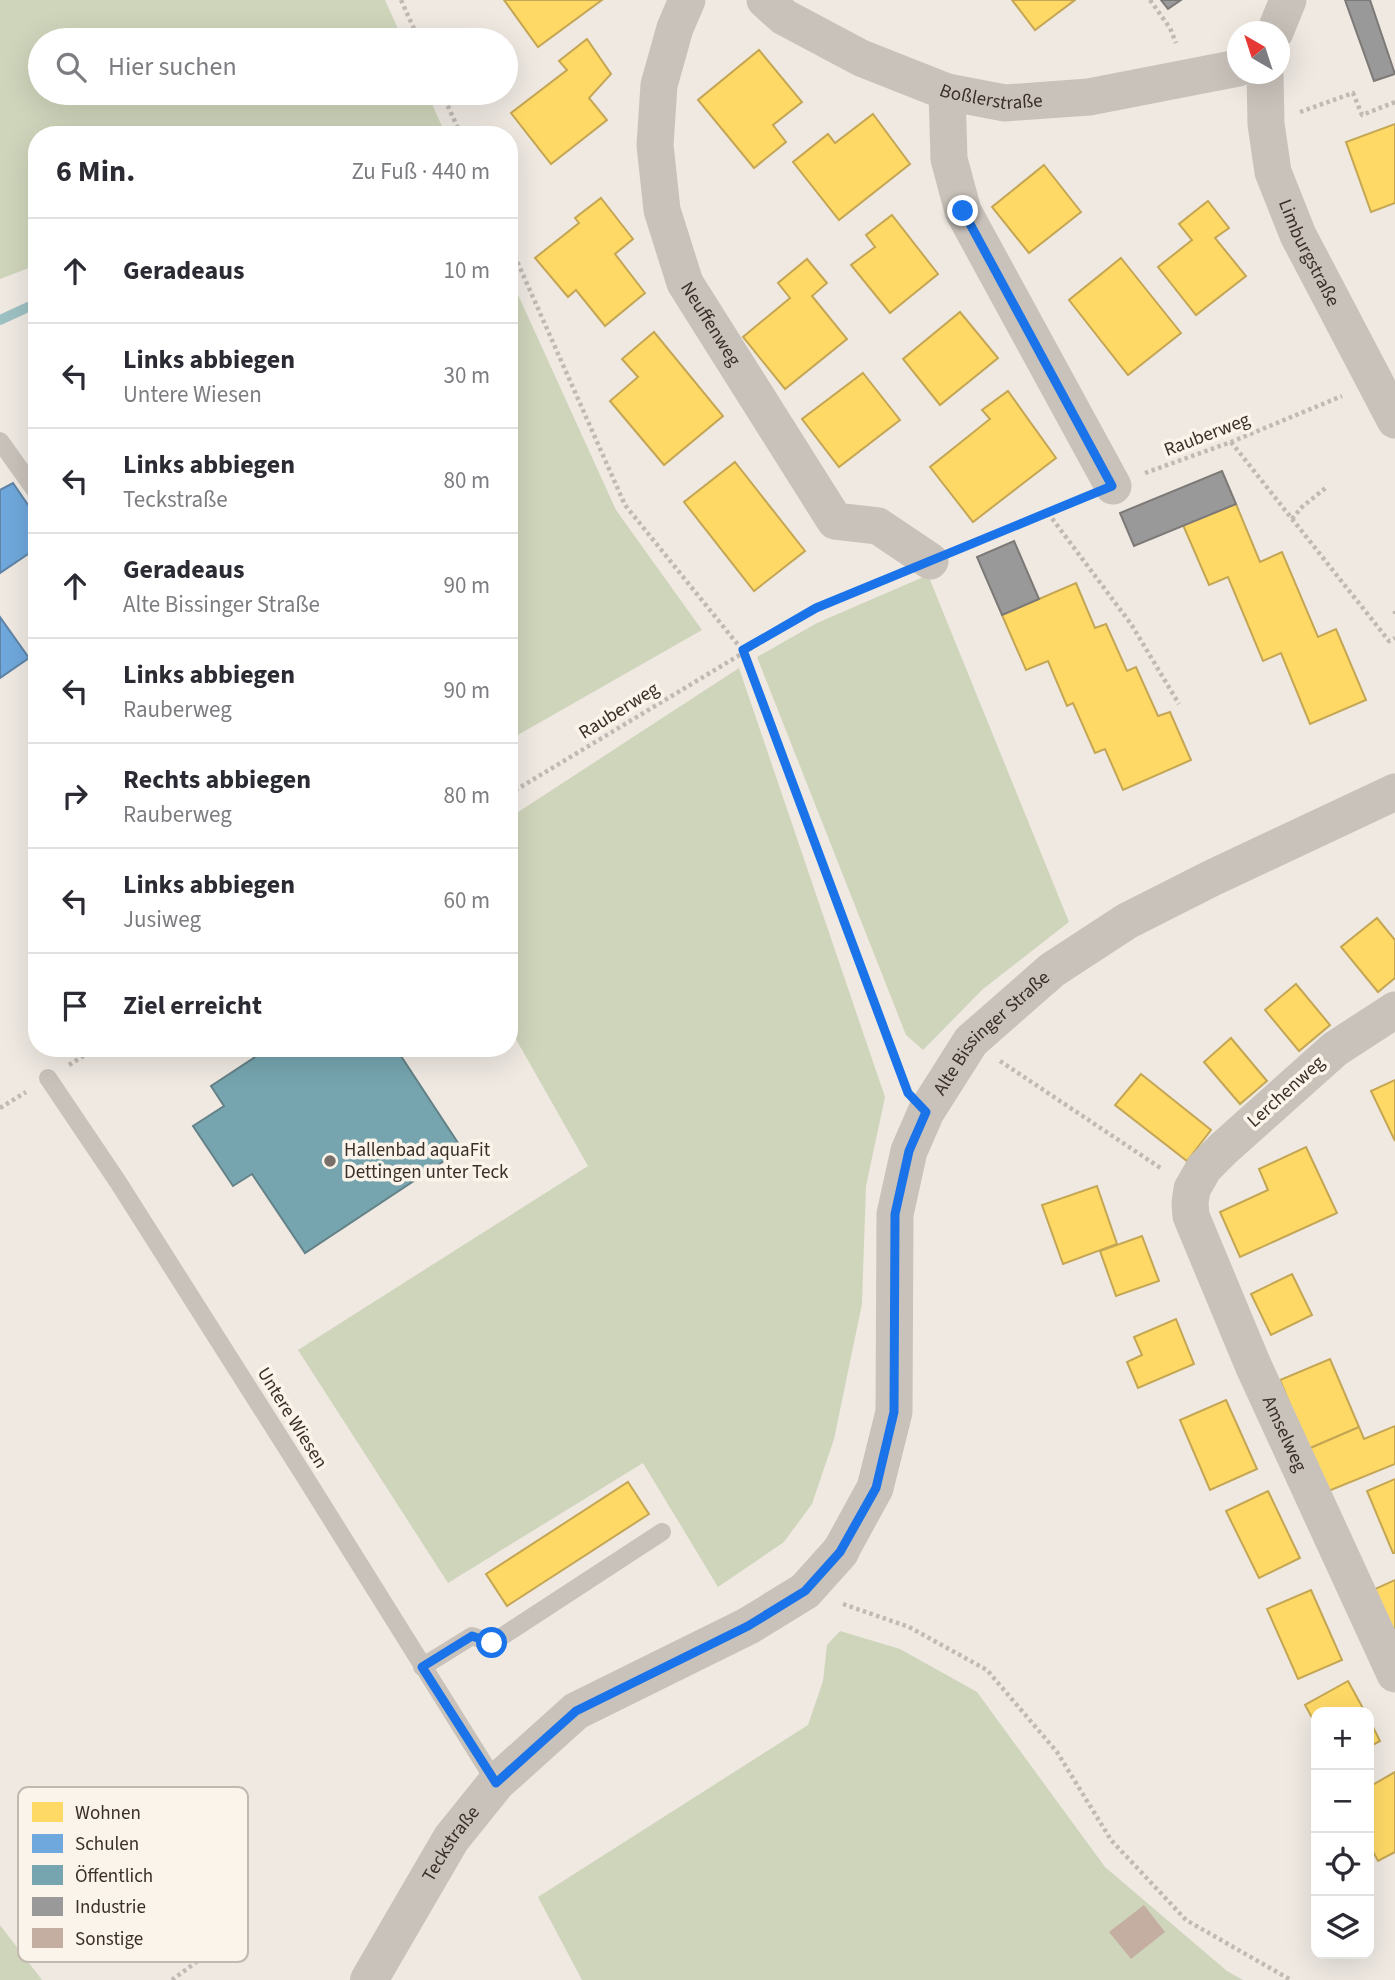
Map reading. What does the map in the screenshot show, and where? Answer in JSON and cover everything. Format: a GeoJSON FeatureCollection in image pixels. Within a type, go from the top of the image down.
{"type":"FeatureCollection","features":[{"type":"Feature","properties":{"kind":"street","name":"Neuffenweg"},"geometry":{"type":"LineString","coordinates":[[687,0],[675,28],[659,85],[655,145],[662,210],[685,283],[835,521],[878,526],[930,561]]}},
{"type":"Feature","properties":{"kind":"street","name":"Boßlerstraße"},"geometry":{"type":"LineString","coordinates":[[765,0],[784,16],[861,58],[947,92],[1005,103],[1089,97],[1227,70]]}},
{"type":"Feature","properties":{"kind":"street"},"geometry":{"type":"LineString","coordinates":[[1280,21],[1289,0]]}},
{"type":"Feature","properties":{"kind":"street","name":"Limburgstraße"},"geometry":{"type":"LineString","coordinates":[[1265,84],[1266,124],[1273,172],[1298,236],[1395,420]]}},
{"type":"Feature","properties":{"kind":"street"},"geometry":{"type":"LineString","coordinates":[[947,92],[949,159],[963,211],[1112,486]]}},
{"type":"Feature","properties":{"kind":"street","name":"Alte Bissinger Straße"},"geometry":{"type":"LineString","coordinates":[[840,1552],[876,1488],[894,1412],[895,1214],[909,1151],[926,1112],[971,1041],[1052,970],[1127,921],[1395,792]]}},
{"type":"Feature","properties":{"kind":"street","name":"Lerchenweg"},"geometry":{"type":"LineString","coordinates":[[1192,1189],[1204,1168],[1223,1149],[1335,1049],[1395,1010]]}},
{"type":"Feature","properties":{"kind":"street","name":"Amselweg"},"geometry":{"type":"LineString","coordinates":[[1192,1189],[1191,1216],[1253,1365],[1395,1674]]}},
{"type":"Feature","properties":{"kind":"street","name":"Teckstraße"},"geometry":{"type":"LineString","coordinates":[[369,1980],[451,1839],[496,1783],[576,1711],[748,1626],[805,1591],[840,1552]]}},
{"type":"Feature","properties":{"kind":"lane"},"geometry":{"type":"LineString","coordinates":[[0,440],[28,479]]}},
{"type":"Feature","properties":{"kind":"lane","name":"Untere Wiesen"},"geometry":{"type":"LineString","coordinates":[[48,1078],[275,1430],[496,1783]]}},
{"type":"Feature","properties":{"kind":"lane"},"geometry":{"type":"LineString","coordinates":[[422,1667],[472,1636],[492,1643],[662,1532]]}},
{"type":"Feature","properties":{"kind":"path"},"geometry":{"type":"LineString","coordinates":[[401,0],[414,28]]}},
{"type":"Feature","properties":{"kind":"path"},"geometry":{"type":"LineString","coordinates":[[1150,0],[1170,28],[1190,76]]}},
{"type":"Feature","properties":{"kind":"path"},"geometry":{"type":"LineString","coordinates":[[1266,124],[1353,93],[1362,115],[1395,102]]}},
{"type":"Feature","properties":{"kind":"path"},"geometry":{"type":"LineString","coordinates":[[447,105],[457,126]]}},
{"type":"Feature","properties":{"kind":"path"},"geometry":{"type":"LineString","coordinates":[[518,263],[625,505],[743,650],[908,1093],[926,1112]]}},
{"type":"Feature","properties":{"kind":"path","name":"Rauberweg"},"geometry":{"type":"LineString","coordinates":[[518,788],[816,608],[1112,486],[1231,442],[1344,395],[1377,385]]}},
{"type":"Feature","properties":{"kind":"path"},"geometry":{"type":"LineString","coordinates":[[1231,442],[1389,641],[1395,638]]}},
{"type":"Feature","properties":{"kind":"path"},"geometry":{"type":"LineString","coordinates":[[1292,519],[1301,507],[1328,486]]}},
{"type":"Feature","properties":{"kind":"path"},"geometry":{"type":"LineString","coordinates":[[1048,513],[1131,624],[1179,704]]}},
{"type":"Feature","properties":{"kind":"path"},"geometry":{"type":"LineString","coordinates":[[971,1041],[1192,1189]]}},
{"type":"Feature","properties":{"kind":"path"},"geometry":{"type":"LineString","coordinates":[[805,1591],[909,1627],[987,1670],[1057,1752],[1111,1840],[1186,1920],[1291,1980]]}},
{"type":"Feature","properties":{"kind":"path"},"geometry":{"type":"LineString","coordinates":[[172,1980],[196,1962]]}},
{"type":"Feature","properties":{"kind":"green space"},"geometry":{"type":"Polygon","coordinates":[[[0,0],[385,0],[398,28],[28,28],[28,105],[432,105],[442,126],[28,126],[28,268],[0,279],[0,0]]]}},
{"type":"Feature","properties":{"kind":"green space"},"geometry":{"type":"Polygon","coordinates":[[[518,295],[616,510],[702,630],[518,735],[518,295]]]}},
{"type":"Feature","properties":{"kind":"green space"},"geometry":{"type":"Polygon","coordinates":[[[928,575],[1069,922],[983,989],[923,1050],[906,1035],[757,657],[817,623],[928,575]]]}},
{"type":"Feature","properties":{"kind":"green space"},"geometry":{"type":"Polygon","coordinates":[[[739,668],[885,1097],[866,1186],[862,1304],[834,1439],[812,1504],[784,1542],[718,1587],[643,1463],[448,1583],[298,1350],[588,1166],[518,1043],[518,812],[739,668]]]}},
{"type":"Feature","properties":{"kind":"green space"},"geometry":{"type":"Polygon","coordinates":[[[840,1631],[900,1649],[977,1692],[1105,1867],[1227,1971],[1243,1980],[582,1980],[538,1897],[808,1725],[823,1681],[827,1645],[840,1631]]]}},
{"type":"Feature","properties":{"kind":"green space"},"geometry":{"type":"Polygon","coordinates":[[[0,1925],[18,1949],[18,1962],[28,1962],[42,1980],[0,1980],[0,1925]]]}},
{"type":"Feature","properties":{"kind":"building: Wohnen"},"geometry":{"type":"Polygon","coordinates":[[[504,0],[602,0],[538,47],[504,0]]]}},
{"type":"Feature","properties":{"kind":"building: Wohnen"},"geometry":{"type":"Polygon","coordinates":[[[1012,0],[1075,0],[1035,30],[1012,0]]]}},
{"type":"Feature","properties":{"kind":"building: Wohnen"},"geometry":{"type":"Polygon","coordinates":[[[587,39],[611,74],[589,98],[607,120],[551,164],[511,113],[567,70],[559,61],[587,39]]]}},
{"type":"Feature","properties":{"kind":"building: Wohnen"},"geometry":{"type":"Polygon","coordinates":[[[759,50],[802,102],[773,125],[786,142],[754,168],[698,100],[759,50]]]}},
{"type":"Feature","properties":{"kind":"building: Wohnen"},"geometry":{"type":"Polygon","coordinates":[[[873,114],[910,164],[839,220],[793,162],[828,134],[835,143],[873,114]]]}},
{"type":"Feature","properties":{"kind":"building: Wohnen"},"geometry":{"type":"Polygon","coordinates":[[[1395,124],[1395,203],[1371,212],[1346,142],[1395,124]]]}},
{"type":"Feature","properties":{"kind":"building: Wohnen"},"geometry":{"type":"Polygon","coordinates":[[[1044,165],[1081,212],[1029,253],[992,207],[1044,165]]]}},
{"type":"Feature","properties":{"kind":"building: Wohnen"},"geometry":{"type":"Polygon","coordinates":[[[601,198],[633,239],[615,254],[645,293],[605,326],[576,290],[568,297],[535,258],[579,223],[575,218],[601,198]]]}},
{"type":"Feature","properties":{"kind":"building: Wohnen"},"geometry":{"type":"Polygon","coordinates":[[[1208,201],[1229,228],[1215,238],[1246,276],[1196,315],[1158,267],[1192,240],[1179,224],[1208,201]]]}},
{"type":"Feature","properties":{"kind":"building: Wohnen"},"geometry":{"type":"Polygon","coordinates":[[[892,215],[938,274],[890,313],[851,265],[875,247],[866,235],[892,215]]]}},
{"type":"Feature","properties":{"kind":"building: Wohnen"},"geometry":{"type":"Polygon","coordinates":[[[1121,258],[1181,333],[1128,375],[1069,300],[1121,258]]]}},
{"type":"Feature","properties":{"kind":"building: Wohnen"},"geometry":{"type":"Polygon","coordinates":[[[807,259],[827,283],[812,296],[847,339],[785,389],[743,337],[790,298],[778,283],[807,259]]]}},
{"type":"Feature","properties":{"kind":"building: Wohnen"},"geometry":{"type":"Polygon","coordinates":[[[960,312],[998,358],[940,405],[903,359],[960,312]]]}},
{"type":"Feature","properties":{"kind":"building: Wohnen"},"geometry":{"type":"Polygon","coordinates":[[[654,332],[723,416],[664,465],[610,401],[638,377],[622,359],[654,332]]]}},
{"type":"Feature","properties":{"kind":"building: Wohnen"},"geometry":{"type":"Polygon","coordinates":[[[863,373],[900,420],[839,467],[802,419],[863,373]]]}},
{"type":"Feature","properties":{"kind":"building: Wohnen"},"geometry":{"type":"Polygon","coordinates":[[[1008,391],[1056,458],[973,522],[930,467],[990,419],[982,410],[1008,391]]]}},
{"type":"Feature","properties":{"kind":"building: Wohnen"},"geometry":{"type":"Polygon","coordinates":[[[735,462],[805,551],[754,591],[684,502],[735,462]]]}},
{"type":"Feature","properties":{"kind":"building: Wohnen"},"geometry":{"type":"Polygon","coordinates":[[[1236,504],[1260,562],[1282,552],[1318,637],[1336,629],[1366,700],[1310,724],[1281,653],[1263,661],[1228,577],[1209,585],[1183,525],[1236,504]]]}},
{"type":"Feature","properties":{"kind":"building: Wohnen"},"geometry":{"type":"Polygon","coordinates":[[[1076,583],[1095,628],[1106,624],[1127,671],[1136,667],[1158,716],[1170,712],[1191,760],[1123,790],[1105,749],[1095,753],[1073,703],[1067,706],[1048,661],[1026,670],[1002,615],[1076,583]]]}},
{"type":"Feature","properties":{"kind":"building: Wohnen"},"geometry":{"type":"Polygon","coordinates":[[[1377,918],[1395,940],[1395,978],[1378,992],[1341,947],[1377,918]]]}},
{"type":"Feature","properties":{"kind":"building: Wohnen"},"geometry":{"type":"Polygon","coordinates":[[[1296,984],[1330,1025],[1299,1051],[1265,1010],[1296,984]]]}},
{"type":"Feature","properties":{"kind":"building: Wohnen"},"geometry":{"type":"Polygon","coordinates":[[[1231,1038],[1267,1081],[1240,1104],[1204,1062],[1231,1038]]]}},
{"type":"Feature","properties":{"kind":"building: Wohnen"},"geometry":{"type":"Polygon","coordinates":[[[1141,1074],[1211,1130],[1187,1161],[1115,1105],[1141,1074]]]}},
{"type":"Feature","properties":{"kind":"building: Wohnen"},"geometry":{"type":"Polygon","coordinates":[[[1395,1080],[1395,1141],[1371,1091],[1395,1080]]]}},
{"type":"Feature","properties":{"kind":"building: Wohnen"},"geometry":{"type":"Polygon","coordinates":[[[1306,1147],[1337,1213],[1240,1257],[1220,1212],[1268,1190],[1259,1169],[1306,1147]]]}},
{"type":"Feature","properties":{"kind":"building: Wohnen"},"geometry":{"type":"Polygon","coordinates":[[[1097,1186],[1117,1244],[1063,1264],[1042,1205],[1097,1186]]]}},
{"type":"Feature","properties":{"kind":"building: Wohnen"},"geometry":{"type":"Polygon","coordinates":[[[1142,1236],[1159,1281],[1116,1296],[1100,1251],[1142,1236]]]}},
{"type":"Feature","properties":{"kind":"building: Wohnen"},"geometry":{"type":"Polygon","coordinates":[[[1292,1274],[1312,1315],[1271,1335],[1251,1294],[1292,1274]]]}},
{"type":"Feature","properties":{"kind":"building: Wohnen"},"geometry":{"type":"Polygon","coordinates":[[[1176,1319],[1194,1364],[1138,1388],[1127,1362],[1142,1355],[1134,1337],[1176,1319]]]}},
{"type":"Feature","properties":{"kind":"building: Wohnen"},"geometry":{"type":"Polygon","coordinates":[[[1330,1359],[1359,1427],[1308,1449],[1280,1380],[1330,1359]]]}},
{"type":"Feature","properties":{"kind":"building: Wohnen"},"geometry":{"type":"Polygon","coordinates":[[[1226,1400],[1257,1469],[1210,1490],[1180,1420],[1226,1400]]]}},
{"type":"Feature","properties":{"kind":"building: Wohnen"},"geometry":{"type":"Polygon","coordinates":[[[1395,1426],[1395,1464],[1326,1492],[1308,1449],[1359,1427],[1364,1439],[1395,1426]]]}},
{"type":"Feature","properties":{"kind":"building: Wohnen"},"geometry":{"type":"Polygon","coordinates":[[[1395,1479],[1395,1553],[1393,1553],[1367,1491],[1395,1479]]]}},
{"type":"Feature","properties":{"kind":"building: Wohnen"},"geometry":{"type":"Polygon","coordinates":[[[628,1482],[649,1514],[507,1606],[486,1574],[628,1482]]]}},
{"type":"Feature","properties":{"kind":"building: Wohnen"},"geometry":{"type":"Polygon","coordinates":[[[1268,1491],[1300,1558],[1259,1578],[1226,1511],[1268,1491]]]}},
{"type":"Feature","properties":{"kind":"building: Wohnen"},"geometry":{"type":"Polygon","coordinates":[[[1395,1580],[1395,1638],[1373,1590],[1395,1580]]]}},
{"type":"Feature","properties":{"kind":"building: Wohnen"},"geometry":{"type":"Polygon","coordinates":[[[1311,1590],[1342,1660],[1298,1679],[1267,1609],[1311,1590]]]}},
{"type":"Feature","properties":{"kind":"building: Wohnen"},"geometry":{"type":"Polygon","coordinates":[[[1348,1681],[1362,1707],[1311,1707],[1311,1716],[1305,1705],[1348,1681]]]}},
{"type":"Feature","properties":{"kind":"building: Wohnen"},"geometry":{"type":"Polygon","coordinates":[[[1374,1729],[1380,1741],[1374,1744],[1374,1729]]]}},
{"type":"Feature","properties":{"kind":"building: Wohnen"},"geometry":{"type":"Polygon","coordinates":[[[1395,1772],[1395,1852],[1378,1861],[1374,1853],[1374,1784],[1395,1772]]]}},
{"type":"Feature","properties":{"kind":"building: Schulen"},"geometry":{"type":"Polygon","coordinates":[[[13,483],[28,505],[28,554],[0,573],[0,490],[13,483]]]}},
{"type":"Feature","properties":{"kind":"building: Schulen"},"geometry":{"type":"Polygon","coordinates":[[[0,617],[28,659],[0,678],[0,617]]]}},
{"type":"Feature","properties":{"kind":"building: Öffentlich","name":"Hallenbad aquaFit Dettingen unter Teck"},"geometry":{"type":"Polygon","coordinates":[[[255,1057],[402,1057],[462,1149],[305,1253],[252,1174],[233,1186],[193,1126],[224,1106],[211,1086],[255,1057]]]}},
{"type":"Feature","properties":{"kind":"building: Industrie"},"geometry":{"type":"Polygon","coordinates":[[[1161,0],[1181,0],[1168,9],[1161,0]]]}},
{"type":"Feature","properties":{"kind":"building: Industrie"},"geometry":{"type":"Polygon","coordinates":[[[1345,0],[1370,0],[1395,74],[1374,81],[1345,0]]]}},
{"type":"Feature","properties":{"kind":"building: Industrie"},"geometry":{"type":"Polygon","coordinates":[[[1222,471],[1236,504],[1134,546],[1120,513],[1222,471]]]}},
{"type":"Feature","properties":{"kind":"building: Industrie"},"geometry":{"type":"Polygon","coordinates":[[[1014,541],[1039,599],[1002,615],[977,557],[1014,541]]]}},
{"type":"Feature","properties":{"kind":"building: Sonstige"},"geometry":{"type":"Polygon","coordinates":[[[1144,1905],[1165,1932],[1131,1959],[1109,1932],[1144,1905]]]}},
{"type":"Feature","properties":{"kind":"waterway"},"geometry":{"type":"LineString","coordinates":[[0,320],[28,307]]}},
{"type":"Feature","properties":{"kind":"place","name":"Hallenbad aquaFit Dettingen unter Teck"},"geometry":{"type":"Point","coordinates":[330,1161]}},
{"type":"Feature","properties":{"kind":"route"},"geometry":{"type":"LineString","coordinates":[[492,1643],[472,1636],[422,1667],[496,1783],[576,1711],[748,1626],[805,1591],[840,1552],[876,1488],[894,1412],[895,1214],[909,1151],[926,1112],[908,1093],[743,650],[816,608],[1112,486],[963,211]]}}]}
